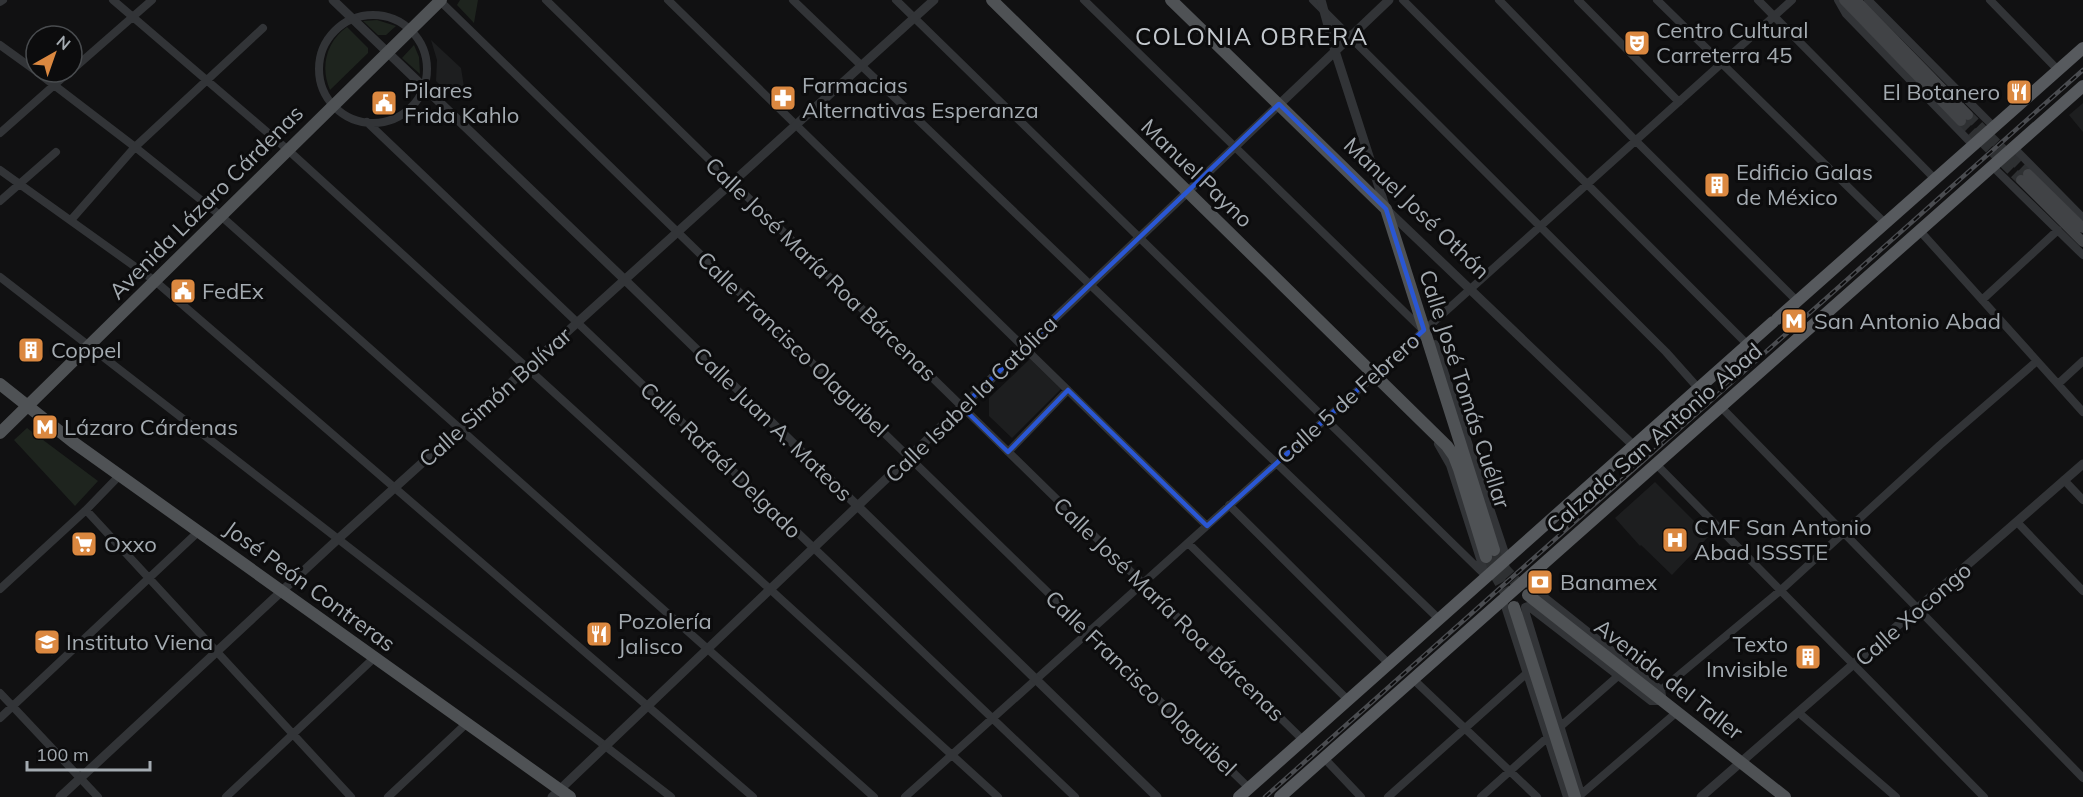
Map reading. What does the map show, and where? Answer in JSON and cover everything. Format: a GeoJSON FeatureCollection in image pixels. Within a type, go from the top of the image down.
{"type":"FeatureCollection","features":[{"type":"Feature","properties":{"kind":"highway","name":"Calzada San Antonio Abad"},"geometry":{"type":"LineString","coordinates":[[1239,797],[2083,48]]}},
{"type":"Feature","properties":{"kind":"highway","name":"Calzada San Antonio Abad"},"geometry":{"type":"LineString","coordinates":[[1280,797],[2083,86]]}},
{"type":"Feature","properties":{"kind":"main road","name":"Manuel Payno"},"geometry":{"type":"LineString","coordinates":[[992,0],[1374,375]]}},
{"type":"Feature","properties":{"kind":"main road","name":"Manuel José Othón"},"geometry":{"type":"LineString","coordinates":[[1171,0],[1386,209]]}},
{"type":"Feature","properties":{"kind":"main road"},"geometry":{"type":"LineString","coordinates":[[1844,0],[1965,118],[1856,0]]}},
{"type":"Feature","properties":{"kind":"main road","name":"Avenida Lázaro Cárdenas"},"geometry":{"type":"LineString","coordinates":[[0,433],[441,1]]}},
{"type":"Feature","properties":{"kind":"main road"},"geometry":{"type":"LineString","coordinates":[[2083,228],[2025,177],[2083,242]]}},
{"type":"Feature","properties":{"kind":"main road","name":"Calle José Tomás Cuéllar"},"geometry":{"type":"LineString","coordinates":[[1374,375],[1438,437],[1454,456],[1490,554],[1386,209]]}},
{"type":"Feature","properties":{"kind":"main road","name":"José Peón Contreras"},"geometry":{"type":"LineString","coordinates":[[0,384],[119,476],[467,723],[561,794]]}},
{"type":"Feature","properties":{"kind":"main road","name":"Avenida del Taller"},"geometry":{"type":"LineString","coordinates":[[1528,595],[1662,696],[1677,712],[1785,797]]}},
{"type":"Feature","properties":{"kind":"main road"},"geometry":{"type":"LineString","coordinates":[[1514,607],[1578,796]]}},
{"type":"Feature","properties":{"kind":"street"},"geometry":{"type":"LineString","coordinates":[[113,0],[288,150],[998,797]]}},
{"type":"Feature","properties":{"kind":"street"},"geometry":{"type":"LineString","coordinates":[[84,60],[152,0]]}},
{"type":"Feature","properties":{"kind":"street","name":"Calle Juan A. Mateos"},"geometry":{"type":"LineString","coordinates":[[333,0],[1157,797]]}},
{"type":"Feature","properties":{"kind":"street","name":"Calle José María Roa Bárcenas"},"geometry":{"type":"LineString","coordinates":[[546,0],[1303,740]]}},
{"type":"Feature","properties":{"kind":"street"},"geometry":{"type":"LineString","coordinates":[[668,0],[1207,526]]}},
{"type":"Feature","properties":{"kind":"street"},"geometry":{"type":"LineString","coordinates":[[793,0],[1439,619]]}},
{"type":"Feature","properties":{"kind":"street"},"geometry":{"type":"LineString","coordinates":[[896,0],[1487,577]]}},
{"type":"Feature","properties":{"kind":"street","name":"Calle Simón Bolívar"},"geometry":{"type":"LineString","coordinates":[[60,797],[338,539],[934,0]]}},
{"type":"Feature","properties":{"kind":"street"},"geometry":{"type":"LineString","coordinates":[[1084,0],[1234,148],[1433,338],[1507,559]]}},
{"type":"Feature","properties":{"kind":"street"},"geometry":{"type":"LineString","coordinates":[[1314,0],[1666,352],[1699,389]]}},
{"type":"Feature","properties":{"kind":"street","name":"Calle José Tomás Cuéllar"},"geometry":{"type":"LineString","coordinates":[[1321,0],[1386,209]]}},
{"type":"Feature","properties":{"kind":"street","name":"Calle Isabel la Católica"},"geometry":{"type":"LineString","coordinates":[[561,794],[648,706],[1389,0]]}},
{"type":"Feature","properties":{"kind":"street"},"geometry":{"type":"LineString","coordinates":[[1403,0],[1748,345]]}},
{"type":"Feature","properties":{"kind":"street"},"geometry":{"type":"LineString","coordinates":[[1499,0],[1636,141],[1797,301]]}},
{"type":"Feature","properties":{"kind":"street"},"geometry":{"type":"LineString","coordinates":[[1578,0],[1679,102]]}},
{"type":"Feature","properties":{"kind":"street"},"geometry":{"type":"LineString","coordinates":[[1657,0],[1885,223]]}},
{"type":"Feature","properties":{"kind":"street"},"geometry":{"type":"LineString","coordinates":[[1758,0],[1935,179]]}},
{"type":"Feature","properties":{"kind":"street","name":"Calle 5 de Febrero"},"geometry":{"type":"LineString","coordinates":[[905,797],[1792,0]]}},
{"type":"Feature","properties":{"kind":"street"},"geometry":{"type":"LineString","coordinates":[[1839,0],[1846,14],[1973,146]]}},
{"type":"Feature","properties":{"kind":"street"},"geometry":{"type":"LineString","coordinates":[[1868,0],[1994,127]]}},
{"type":"Feature","properties":{"kind":"street"},"geometry":{"type":"LineString","coordinates":[[1990,0],[2058,70]]}},
{"type":"Feature","properties":{"kind":"street","name":"Calle Francisco Olaguibel"},"geometry":{"type":"LineString","coordinates":[[441,1],[1249,788]]}},
{"type":"Feature","properties":{"kind":"street"},"geometry":{"type":"LineString","coordinates":[[334,105],[322,86],[320,73],[320,60],[331,35],[352,19],[379,15],[392,19],[411,30],[422,48],[427,68],[424,88],[418,99],[401,115],[390,120],[367,122]]}},
{"type":"Feature","properties":{"kind":"street"},"geometry":{"type":"LineString","coordinates":[[71,220],[135,147],[263,28]]}},
{"type":"Feature","properties":{"kind":"street"},"geometry":{"type":"LineString","coordinates":[[0,45],[24,63]]}},
{"type":"Feature","properties":{"kind":"street"},"geometry":{"type":"LineString","coordinates":[[0,133],[55,85],[221,216],[874,797]]}},
{"type":"Feature","properties":{"kind":"street","name":"Calle Rafaél Delgado"},"geometry":{"type":"LineString","coordinates":[[334,105],[354,119],[367,122],[1075,797]]}},
{"type":"Feature","properties":{"kind":"street"},"geometry":{"type":"LineString","coordinates":[[2014,148],[2083,218]]}},
{"type":"Feature","properties":{"kind":"street"},"geometry":{"type":"LineString","coordinates":[[0,201],[56,152]]}},
{"type":"Feature","properties":{"kind":"street"},"geometry":{"type":"LineString","coordinates":[[1993,167],[2083,255]]}},
{"type":"Feature","properties":{"kind":"street"},"geometry":{"type":"LineString","coordinates":[[0,170],[155,281],[753,797]]}},
{"type":"Feature","properties":{"kind":"street","name":"Manuel José Othón"},"geometry":{"type":"LineString","coordinates":[[1386,209],[1634,446]]}},
{"type":"Feature","properties":{"kind":"street"},"geometry":{"type":"LineString","coordinates":[[1982,300],[2058,230]]}},
{"type":"Feature","properties":{"kind":"street"},"geometry":{"type":"LineString","coordinates":[[1920,231],[2083,412]]}},
{"type":"Feature","properties":{"kind":"street"},"geometry":{"type":"LineString","coordinates":[[0,277],[671,797]]}},
{"type":"Feature","properties":{"kind":"street"},"geometry":{"type":"LineString","coordinates":[[1677,712],[1578,796],[1561,726],[1525,607],[1527,606],[1651,701],[1662,696],[1781,591],[1940,445],[2037,361]]}},
{"type":"Feature","properties":{"kind":"street"},"geometry":{"type":"LineString","coordinates":[[2058,384],[2083,361]]}},
{"type":"Feature","properties":{"kind":"street"},"geometry":{"type":"LineString","coordinates":[[1008,452],[1068,390]]}},
{"type":"Feature","properties":{"kind":"street"},"geometry":{"type":"LineString","coordinates":[[1400,400],[1411,418],[1435,441],[1447,458],[1479,560],[1487,577]]}},
{"type":"Feature","properties":{"kind":"street"},"geometry":{"type":"LineString","coordinates":[[1721,407],[2083,778]]}},
{"type":"Feature","properties":{"kind":"street"},"geometry":{"type":"LineString","coordinates":[[1656,464],[1984,797]]}},
{"type":"Feature","properties":{"kind":"street","name":"Calle Xocongo"},"geometry":{"type":"LineString","coordinates":[[1701,797],[2083,464]]}},
{"type":"Feature","properties":{"kind":"street"},"geometry":{"type":"LineString","coordinates":[[0,589],[86,510],[119,476]]}},
{"type":"Feature","properties":{"kind":"street"},"geometry":{"type":"LineString","coordinates":[[2064,480],[2083,500]]}},
{"type":"Feature","properties":{"kind":"street"},"geometry":{"type":"LineString","coordinates":[[1229,506],[1389,664]]}},
{"type":"Feature","properties":{"kind":"street"},"geometry":{"type":"LineString","coordinates":[[86,510],[351,797]]}},
{"type":"Feature","properties":{"kind":"street"},"geometry":{"type":"LineString","coordinates":[[2017,522],[2083,591]]}},
{"type":"Feature","properties":{"kind":"street"},"geometry":{"type":"LineString","coordinates":[[0,718],[198,532]]}},
{"type":"Feature","properties":{"kind":"street"},"geometry":{"type":"LineString","coordinates":[[1188,543],[1348,700]]}},
{"type":"Feature","properties":{"kind":"street"},"geometry":{"type":"LineString","coordinates":[[1524,581],[1662,696]]}},
{"type":"Feature","properties":{"kind":"street"},"geometry":{"type":"LineString","coordinates":[[1503,600],[1567,797]]}},
{"type":"Feature","properties":{"kind":"street"},"geometry":{"type":"LineString","coordinates":[[225,797],[374,658]]}},
{"type":"Feature","properties":{"kind":"street"},"geometry":{"type":"LineString","coordinates":[[1388,797],[1527,673]]}},
{"type":"Feature","properties":{"kind":"street"},"geometry":{"type":"LineString","coordinates":[[1561,726],[1618,676]]}},
{"type":"Feature","properties":{"kind":"street"},"geometry":{"type":"LineString","coordinates":[[1413,679],[1537,797]]}},
{"type":"Feature","properties":{"kind":"street"},"geometry":{"type":"LineString","coordinates":[[0,693],[98,797]]}},
{"type":"Feature","properties":{"kind":"street"},"geometry":{"type":"LineString","coordinates":[[1799,713],[1896,797]]}},
{"type":"Feature","properties":{"kind":"street"},"geometry":{"type":"LineString","coordinates":[[388,797],[467,723]]}},
{"type":"Feature","properties":{"kind":"street"},"geometry":{"type":"LineString","coordinates":[[1481,797],[1548,737]]}},
{"type":"Feature","properties":{"kind":"street"},"geometry":{"type":"LineString","coordinates":[[1324,758],[1361,797]]}},
{"type":"Feature","properties":{"kind":"highlighted area"},"geometry":{"type":"Polygon","coordinates":[[[1279,104],[1386,209],[1424,330],[1207,526],[1068,390],[1008,452],[962,407],[1279,104]]]}},
{"type":"Feature","properties":{"kind":"shaded area"},"geometry":{"type":"Polygon","coordinates":[[[460,0],[478,0],[474,23],[457,5],[460,0]]]}},
{"type":"Feature","properties":{"kind":"shaded area"},"geometry":{"type":"Polygon","coordinates":[[[377,20],[396,26],[386,35],[378,35],[363,21],[377,20]]]}},
{"type":"Feature","properties":{"kind":"shaded area"},"geometry":{"type":"Polygon","coordinates":[[[347,27],[368,48],[368,53],[330,90],[325,73],[327,56],[334,40],[347,27]]]}},
{"type":"Feature","properties":{"kind":"shaded area"},"geometry":{"type":"Polygon","coordinates":[[[431,40],[461,68],[465,93],[456,101],[436,81],[437,60],[431,40]]]}},
{"type":"Feature","properties":{"kind":"shaded area"},"geometry":{"type":"Polygon","coordinates":[[[414,45],[419,57],[420,74],[402,58],[414,45]]]}},
{"type":"Feature","properties":{"kind":"shaded area"},"geometry":{"type":"Polygon","coordinates":[[[2083,103],[2083,132],[2069,115],[2083,103]]]}},
{"type":"Feature","properties":{"kind":"shaded area"},"geometry":{"type":"Polygon","coordinates":[[[1030,359],[1061,389],[1012,438],[989,416],[989,398],[1030,359]]]}},
{"type":"Feature","properties":{"kind":"shaded area","name":"Lázaro Cárdenas"},"geometry":{"type":"Polygon","coordinates":[[[27,428],[98,481],[75,506],[14,440],[27,428]]]}},
{"type":"Feature","properties":{"kind":"shaded area"},"geometry":{"type":"Polygon","coordinates":[[[1655,482],[1709,536],[1672,575],[1640,546],[1615,518],[1655,482]]]}},
{"type":"Feature","properties":{"kind":"shaded area","name":"Instituto Viena"},"geometry":{"type":"Polygon","coordinates":[[[43,629],[60,647],[52,656],[34,638],[43,629]]]}},
{"type":"Feature","properties":{"kind":"tunnel"},"geometry":{"type":"LineString","coordinates":[[1968,115],[2028,174]]}},
{"type":"Feature","properties":{"kind":"tunnel"},"geometry":{"type":"LineString","coordinates":[[1961,121],[2021,180]]}},
{"type":"Feature","properties":{"kind":"tunnel"},"geometry":{"type":"LineString","coordinates":[[1494,550],[1505,570],[1525,592]]}},
{"type":"Feature","properties":{"kind":"tunnel"},"geometry":{"type":"LineString","coordinates":[[1486,557],[1514,607]]}},
{"type":"Feature","properties":{"kind":"railway"},"geometry":{"type":"LineString","coordinates":[[1265,797],[2083,70]]}},
{"type":"Feature","properties":{"kind":"place","name":"Centro Cultural Carreterra 45"},"geometry":{"type":"Point","coordinates":[1637,43]}},
{"type":"Feature","properties":{"kind":"place","name":"El Botanero"},"geometry":{"type":"Point","coordinates":[2019,92]}},
{"type":"Feature","properties":{"kind":"place","name":"Farmacias Alternativas Esperanza"},"geometry":{"type":"Point","coordinates":[783,98]}},
{"type":"Feature","properties":{"kind":"place","name":"Pilares Frida Kahlo"},"geometry":{"type":"Point","coordinates":[384,103]}},
{"type":"Feature","properties":{"kind":"place","name":"Edificio Galas de México"},"geometry":{"type":"Point","coordinates":[1717,185]}},
{"type":"Feature","properties":{"kind":"place","name":"FedEx"},"geometry":{"type":"Point","coordinates":[183,291]}},
{"type":"Feature","properties":{"kind":"place","name":"San Antonio Abad"},"geometry":{"type":"Point","coordinates":[1794,321]}},
{"type":"Feature","properties":{"kind":"place","name":"Coppel"},"geometry":{"type":"Point","coordinates":[31,350]}},
{"type":"Feature","properties":{"kind":"place","name":"Lázaro Cárdenas"},"geometry":{"type":"Point","coordinates":[45,427]}},
{"type":"Feature","properties":{"kind":"place","name":"CMF San Antonio Abad ISSSTE"},"geometry":{"type":"Point","coordinates":[1675,540]}},
{"type":"Feature","properties":{"kind":"place","name":"Oxxo"},"geometry":{"type":"Point","coordinates":[84,544]}},
{"type":"Feature","properties":{"kind":"place","name":"Banamex"},"geometry":{"type":"Point","coordinates":[1540,582]}},
{"type":"Feature","properties":{"kind":"place","name":"Pozolería Jalisco"},"geometry":{"type":"Point","coordinates":[599,634]}},
{"type":"Feature","properties":{"kind":"place","name":"Instituto Viena"},"geometry":{"type":"Point","coordinates":[47,642]}},
{"type":"Feature","properties":{"kind":"place","name":"Texto Invisible"},"geometry":{"type":"Point","coordinates":[1808,657]}},
{"type":"Feature","properties":{"kind":"district","name":"COLONIA OBRERA"},"geometry":{"type":"Point","coordinates":[1252,36]}}]}
